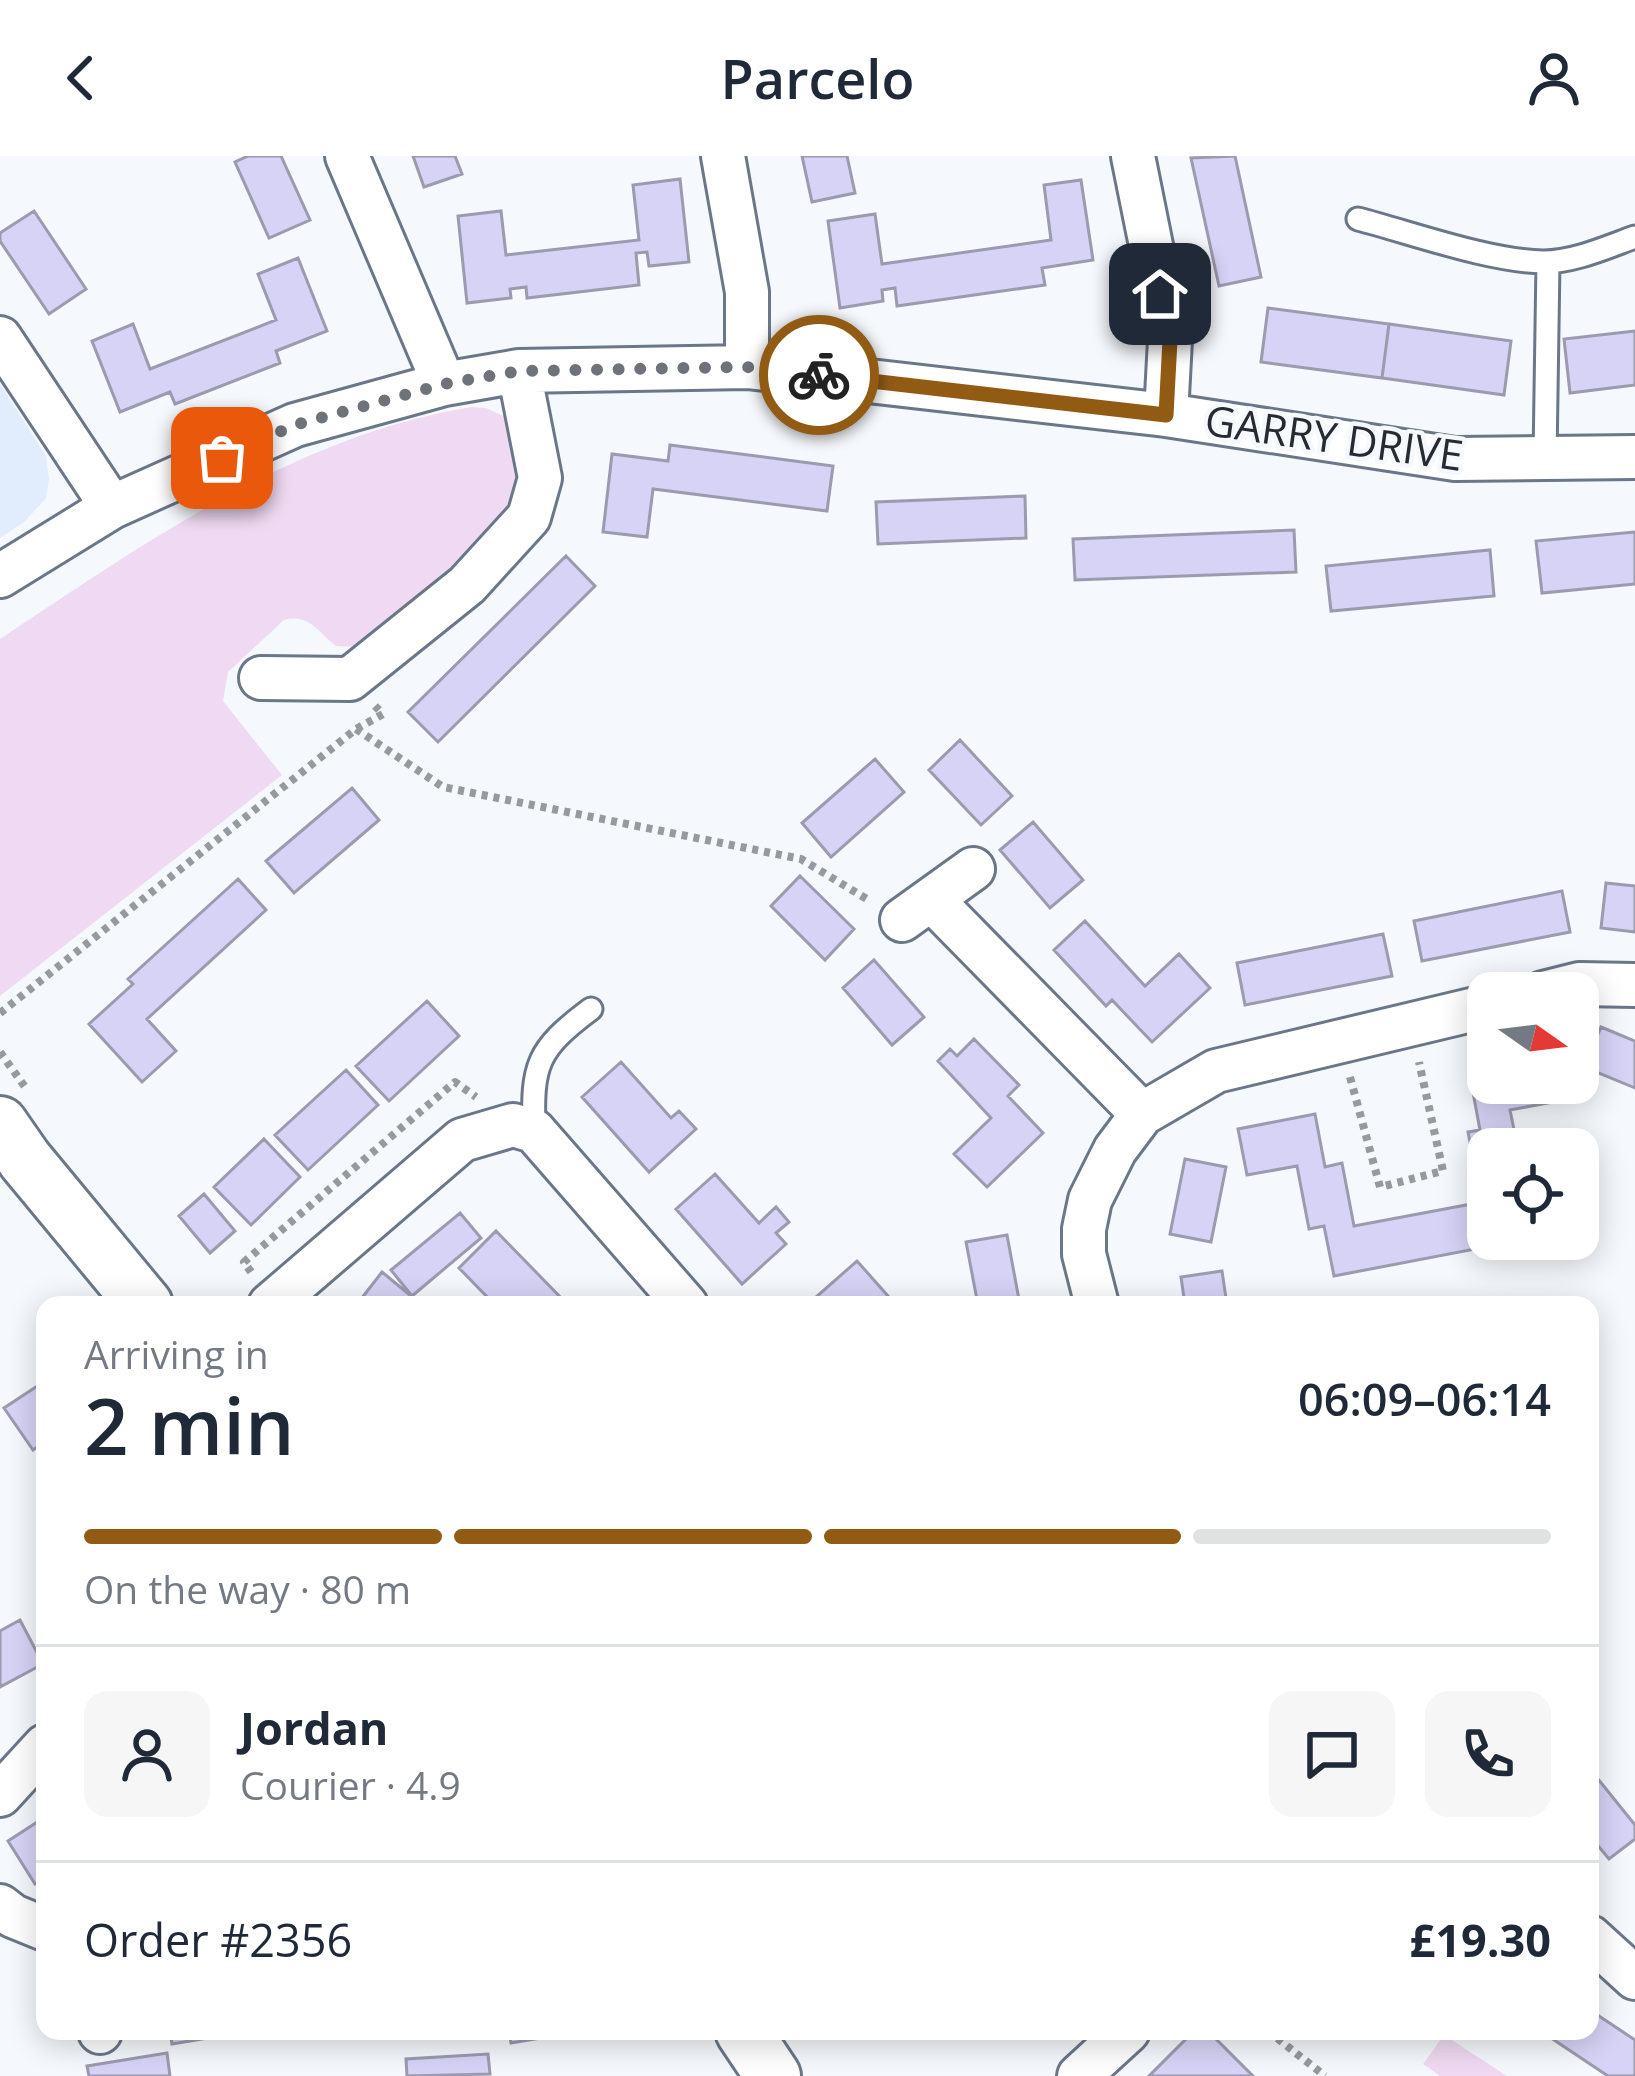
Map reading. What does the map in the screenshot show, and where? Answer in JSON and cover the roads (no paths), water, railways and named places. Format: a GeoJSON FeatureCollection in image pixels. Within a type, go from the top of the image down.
{"type":"FeatureCollection","features":[{"type":"Feature","properties":{"kind":"street"},"geometry":{"type":"LineString","coordinates":[[347,156],[444,384]]}},
{"type":"Feature","properties":{"kind":"street"},"geometry":{"type":"LineString","coordinates":[[723,156],[747,292],[747,367]]}},
{"type":"Feature","properties":{"kind":"street"},"geometry":{"type":"LineString","coordinates":[[1133,156],[1170,340],[1166,415]]}},
{"type":"Feature","properties":{"kind":"street"},"geometry":{"type":"LineString","coordinates":[[0,338],[112,507]]}},
{"type":"Feature","properties":{"kind":"street","name":"GARRY DRIVE"},"geometry":{"type":"LineString","coordinates":[[0,577],[112,507],[295,425],[444,384],[519,371],[747,367],[1166,415],[1455,459],[1635,457]]}},
{"type":"Feature","properties":{"kind":"street"},"geometry":{"type":"LineString","coordinates":[[262,678],[350,679],[467,585],[529,517],[540,478],[519,371]]}},
{"type":"Feature","properties":{"kind":"street"},"geometry":{"type":"LineString","coordinates":[[974,869],[917,910],[1142,1114]]}},
{"type":"Feature","properties":{"kind":"street"},"geometry":{"type":"LineString","coordinates":[[1599,985],[1635,986]]}},
{"type":"Feature","properties":{"kind":"street"},"geometry":{"type":"LineString","coordinates":[[1095,1296],[1084,1254],[1090,1200],[1115,1150],[1142,1114],[1216,1071],[1467,1011]]}},
{"type":"Feature","properties":{"kind":"street"},"geometry":{"type":"LineString","coordinates":[[0,1124],[138,1296]]}},
{"type":"Feature","properties":{"kind":"street"},"geometry":{"type":"LineString","coordinates":[[280,1296],[462,1140],[514,1125],[534,1131],[678,1296]]}},
{"type":"Feature","properties":{"kind":"street"},"geometry":{"type":"LineString","coordinates":[[0,1795],[36,1756]]}},
{"type":"Feature","properties":{"kind":"street"},"geometry":{"type":"LineString","coordinates":[[0,1906],[36,1925]]}},
{"type":"Feature","properties":{"kind":"street"},"geometry":{"type":"LineString","coordinates":[[1599,1945],[1635,1978]]}},
{"type":"Feature","properties":{"kind":"street"},"geometry":{"type":"LineString","coordinates":[[749,2040],[773,2076]]}},
{"type":"Feature","properties":{"kind":"street"},"geometry":{"type":"LineString","coordinates":[[1079,2076],[1118,2040]]}},
{"type":"Feature","properties":{"kind":"lane"},"geometry":{"type":"LineString","coordinates":[[1358,219],[1514,259],[1548,262],[1635,237]]}},
{"type":"Feature","properties":{"kind":"lane"},"geometry":{"type":"LineString","coordinates":[[1545,458],[1548,262]]}},
{"type":"Feature","properties":{"kind":"lane"},"geometry":{"type":"LineString","coordinates":[[534,1131],[532,1077],[558,1034],[591,1009]]}}]}
